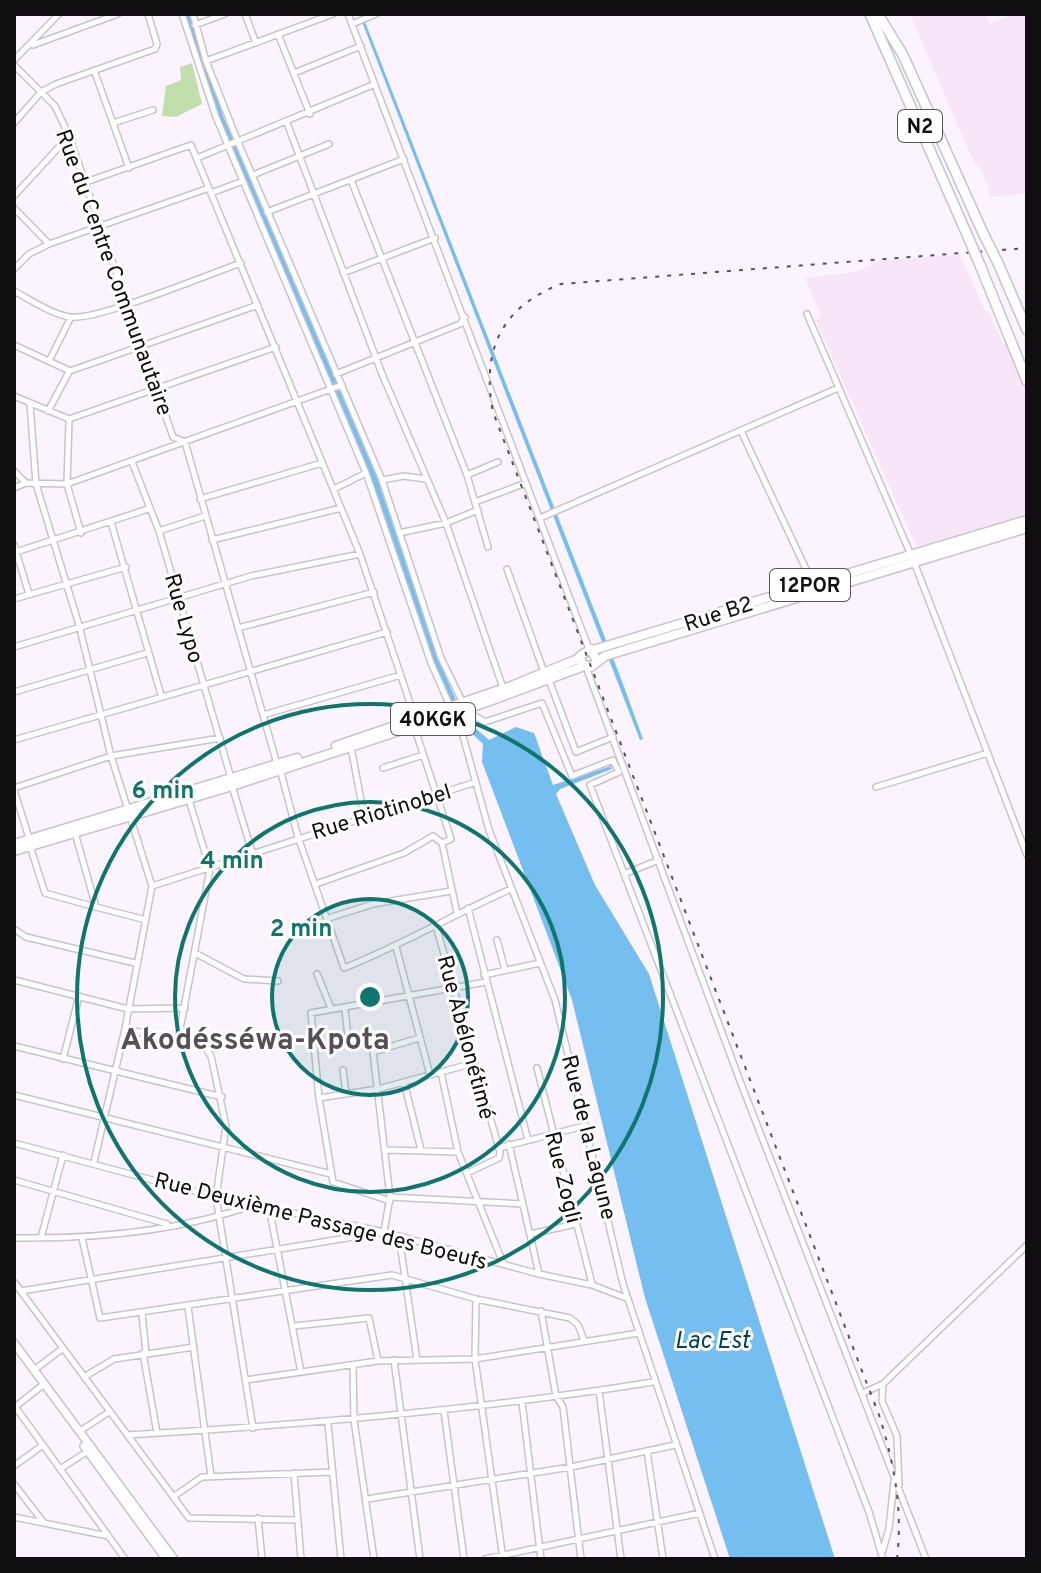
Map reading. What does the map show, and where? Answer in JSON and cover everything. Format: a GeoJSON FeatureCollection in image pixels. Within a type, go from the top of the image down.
{"type":"FeatureCollection","features":[{"type":"Feature","properties":{"kind":"highway","name":"N2"},"geometry":{"type":"LineString","coordinates":[[870,14],[969,239],[1027,381]]}},
{"type":"Feature","properties":{"kind":"highway","name":"N2"},"geometry":{"type":"LineString","coordinates":[[878,14],[908,64],[1027,330]]}},
{"type":"Feature","properties":{"kind":"main road","name":"Rue B2"},"geometry":{"type":"LineString","coordinates":[[597,661],[1027,520]]}},
{"type":"Feature","properties":{"kind":"main road","name":"Rue B2"},"geometry":{"type":"LineString","coordinates":[[591,650],[813,584],[1027,528]]}},
{"type":"Feature","properties":{"kind":"main road","name":"40KGK"},"geometry":{"type":"LineString","coordinates":[[584,664],[591,650]]}},
{"type":"Feature","properties":{"kind":"main road"},"geometry":{"type":"LineString","coordinates":[[591,650],[597,661]]}},
{"type":"Feature","properties":{"kind":"main road","name":"40KGK"},"geometry":{"type":"LineString","coordinates":[[302,759],[351,747],[451,707],[463,706],[503,689],[597,661]]}},
{"type":"Feature","properties":{"kind":"main road","name":"40KGK"},"geometry":{"type":"LineString","coordinates":[[278,767],[546,676]]}},
{"type":"Feature","properties":{"kind":"main road"},"geometry":{"type":"LineString","coordinates":[[14,844],[75,833],[130,812],[278,767]]}},
{"type":"Feature","properties":{"kind":"main road"},"geometry":{"type":"LineString","coordinates":[[14,851],[30,843],[231,782]]}},
{"type":"Feature","properties":{"kind":"main road"},"geometry":{"type":"LineString","coordinates":[[14,1343],[166,1559]]}},
{"type":"Feature","properties":{"kind":"main road"},"geometry":{"type":"LineString","coordinates":[[14,1351],[80,1431],[174,1559]]}},
{"type":"Feature","properties":{"kind":"street"},"geometry":{"type":"LineString","coordinates":[[14,63],[59,14]]}},
{"type":"Feature","properties":{"kind":"street"},"geometry":{"type":"LineString","coordinates":[[33,45],[118,14]]}},
{"type":"Feature","properties":{"kind":"street"},"geometry":{"type":"LineString","coordinates":[[14,123],[41,92],[156,48],[148,14]]}},
{"type":"Feature","properties":{"kind":"street"},"geometry":{"type":"LineString","coordinates":[[182,14],[228,147],[366,473],[431,663],[451,707]]}},
{"type":"Feature","properties":{"kind":"street"},"geometry":{"type":"LineString","coordinates":[[193,14],[206,61],[238,142],[382,480],[441,658],[463,706],[485,722],[542,703],[572,776],[613,760],[619,772],[590,785],[883,1559]]}},
{"type":"Feature","properties":{"kind":"street"},"geometry":{"type":"LineString","coordinates":[[195,25],[225,14]]}},
{"type":"Feature","properties":{"kind":"street"},"geometry":{"type":"LineString","coordinates":[[245,14],[256,43]]}},
{"type":"Feature","properties":{"kind":"street"},"geometry":{"type":"LineString","coordinates":[[206,61],[331,14]]}},
{"type":"Feature","properties":{"kind":"street"},"geometry":{"type":"LineString","coordinates":[[348,14],[591,650]]}},
{"type":"Feature","properties":{"kind":"street"},"geometry":{"type":"LineString","coordinates":[[352,24],[376,14]]}},
{"type":"Feature","properties":{"kind":"street"},"geometry":{"type":"LineString","coordinates":[[278,34],[310,114]]}},
{"type":"Feature","properties":{"kind":"street"},"geometry":{"type":"LineString","coordinates":[[294,73],[361,46]]}},
{"type":"Feature","properties":{"kind":"street","name":"Rue du Centre Communautaire"},"geometry":{"type":"LineString","coordinates":[[14,63],[55,106],[69,136],[173,437],[185,442],[298,837],[329,918],[344,968],[396,947]]}},
{"type":"Feature","properties":{"kind":"street"},"geometry":{"type":"LineString","coordinates":[[94,70],[129,168]]}},
{"type":"Feature","properties":{"kind":"street"},"geometry":{"type":"LineString","coordinates":[[197,158],[310,114],[375,84]]}},
{"type":"Feature","properties":{"kind":"street"},"geometry":{"type":"LineString","coordinates":[[113,123],[153,110]]}},
{"type":"Feature","properties":{"kind":"street"},"geometry":{"type":"LineString","coordinates":[[287,123],[376,358],[446,523],[503,689]]}},
{"type":"Feature","properties":{"kind":"street"},"geometry":{"type":"LineString","coordinates":[[14,196],[69,136]]}},
{"type":"Feature","properties":{"kind":"street"},"geometry":{"type":"LineString","coordinates":[[253,175],[300,159],[329,144]]}},
{"type":"Feature","properties":{"kind":"street"},"geometry":{"type":"LineString","coordinates":[[86,182],[191,145],[374,592],[451,839],[442,843]]}},
{"type":"Feature","properties":{"kind":"street"},"geometry":{"type":"LineString","coordinates":[[267,212],[404,159]]}},
{"type":"Feature","properties":{"kind":"street"},"geometry":{"type":"LineString","coordinates":[[351,180],[467,475],[488,547]]}},
{"type":"Feature","properties":{"kind":"street"},"geometry":{"type":"LineString","coordinates":[[14,269],[29,254],[49,244],[243,181]]}},
{"type":"Feature","properties":{"kind":"street"},"geometry":{"type":"LineString","coordinates":[[14,208],[49,244]]}},
{"type":"Feature","properties":{"kind":"street"},"geometry":{"type":"LineString","coordinates":[[343,273],[435,238]]}},
{"type":"Feature","properties":{"kind":"street"},"geometry":{"type":"LineString","coordinates":[[14,291],[71,317],[94,315],[241,263]]}},
{"type":"Feature","properties":{"kind":"street"},"geometry":{"type":"LineString","coordinates":[[48,411],[70,371],[258,305]]}},
{"type":"Feature","properties":{"kind":"street"},"geometry":{"type":"LineString","coordinates":[[807,314],[912,558],[1027,855]]}},
{"type":"Feature","properties":{"kind":"street"},"geometry":{"type":"LineString","coordinates":[[49,361],[71,317]]}},
{"type":"Feature","properties":{"kind":"street"},"geometry":{"type":"LineString","coordinates":[[336,374],[460,324],[465,317]]}},
{"type":"Feature","properties":{"kind":"street"},"geometry":{"type":"LineString","coordinates":[[14,345],[70,371]]}},
{"type":"Feature","properties":{"kind":"street"},"geometry":{"type":"LineString","coordinates":[[14,396],[69,419],[276,347]]}},
{"type":"Feature","properties":{"kind":"street"},"geometry":{"type":"LineString","coordinates":[[14,488],[26,483],[67,484],[342,385]]}},
{"type":"Feature","properties":{"kind":"street"},"geometry":{"type":"LineString","coordinates":[[540,518],[838,388]]}},
{"type":"Feature","properties":{"kind":"street"},"geometry":{"type":"LineString","coordinates":[[30,404],[36,484],[79,625],[111,756],[152,886],[135,963],[125,1029],[94,1162]]}},
{"type":"Feature","properties":{"kind":"street"},"geometry":{"type":"LineString","coordinates":[[69,419],[67,484],[81,533]]}},
{"type":"Feature","properties":{"kind":"street"},"geometry":{"type":"LineString","coordinates":[[741,431],[813,584]]}},
{"type":"Feature","properties":{"kind":"street","name":"Rue Lypo"},"geometry":{"type":"LineString","coordinates":[[132,462],[159,531],[252,852]]}},
{"type":"Feature","properties":{"kind":"street"},"geometry":{"type":"LineString","coordinates":[[467,475],[498,462]]}},
{"type":"Feature","properties":{"kind":"street"},"geometry":{"type":"LineString","coordinates":[[200,499],[322,463]]}},
{"type":"Feature","properties":{"kind":"street"},"geometry":{"type":"LineString","coordinates":[[14,471],[26,483]]}},
{"type":"Feature","properties":{"kind":"street"},"geometry":{"type":"LineString","coordinates":[[334,489],[366,473]]}},
{"type":"Feature","properties":{"kind":"street"},"geometry":{"type":"LineString","coordinates":[[382,480],[404,476],[426,479]]}},
{"type":"Feature","properties":{"kind":"street"},"geometry":{"type":"LineString","coordinates":[[475,502],[526,483]]}},
{"type":"Feature","properties":{"kind":"street"},"geometry":{"type":"LineString","coordinates":[[212,540],[341,508]]}},
{"type":"Feature","properties":{"kind":"street"},"geometry":{"type":"LineString","coordinates":[[29,594],[15,548],[55,541],[148,509]]}},
{"type":"Feature","properties":{"kind":"street"},"geometry":{"type":"LineString","coordinates":[[399,533],[446,523],[478,510]]}},
{"type":"Feature","properties":{"kind":"street"},"geometry":{"type":"LineString","coordinates":[[159,531],[205,516]]}},
{"type":"Feature","properties":{"kind":"street"},"geometry":{"type":"LineString","coordinates":[[111,522],[161,695]]}},
{"type":"Feature","properties":{"kind":"street"},"geometry":{"type":"LineString","coordinates":[[14,647],[79,625],[225,584],[360,554]]}},
{"type":"Feature","properties":{"kind":"street"},"geometry":{"type":"LineString","coordinates":[[14,599],[126,567]]}},
{"type":"Feature","properties":{"kind":"street"},"geometry":{"type":"LineString","coordinates":[[507,569],[576,752],[613,737]]}},
{"type":"Feature","properties":{"kind":"street"},"geometry":{"type":"LineString","coordinates":[[238,628],[374,592]]}},
{"type":"Feature","properties":{"kind":"street"},"geometry":{"type":"LineString","coordinates":[[14,740],[387,632]]}},
{"type":"Feature","properties":{"kind":"street"},"geometry":{"type":"LineString","coordinates":[[14,692],[147,653]]}},
{"type":"Feature","properties":{"kind":"street"},"geometry":{"type":"LineString","coordinates":[[584,664],[926,1559]]}},
{"type":"Feature","properties":{"kind":"street"},"geometry":{"type":"LineString","coordinates":[[263,715],[401,675]]}},
{"type":"Feature","properties":{"kind":"street","name":"Rue de la Lagune"},"geometry":{"type":"LineString","coordinates":[[458,718],[473,783],[567,1044],[627,1299],[715,1559]]}},
{"type":"Feature","properties":{"kind":"street"},"geometry":{"type":"LineString","coordinates":[[146,920],[45,893],[14,789],[111,756],[220,738]]}},
{"type":"Feature","properties":{"kind":"street"},"geometry":{"type":"LineString","coordinates":[[351,747],[364,816]]}},
{"type":"Feature","properties":{"kind":"street"},"geometry":{"type":"LineString","coordinates":[[876,787],[988,753]]}},
{"type":"Feature","properties":{"kind":"street"},"geometry":{"type":"LineString","coordinates":[[383,768],[423,755]]}},
{"type":"Feature","properties":{"kind":"street","name":"Rue Riotinobel"},"geometry":{"type":"LineString","coordinates":[[152,886],[473,783]]}},
{"type":"Feature","properties":{"kind":"street"},"geometry":{"type":"LineString","coordinates":[[178,1040],[210,869],[188,796]]}},
{"type":"Feature","properties":{"kind":"street"},"geometry":{"type":"LineString","coordinates":[[75,833],[96,907]]}},
{"type":"Feature","properties":{"kind":"street"},"geometry":{"type":"LineString","coordinates":[[316,884],[404,853],[433,836],[442,843],[457,913]]}},
{"type":"Feature","properties":{"kind":"street"},"geometry":{"type":"LineString","coordinates":[[624,874],[659,860]]}},
{"type":"Feature","properties":{"kind":"street"},"geometry":{"type":"LineString","coordinates":[[430,1075],[396,947],[457,913],[511,889]]}},
{"type":"Feature","properties":{"kind":"street"},"geometry":{"type":"LineString","coordinates":[[329,918],[398,898],[451,891]]}},
{"type":"Feature","properties":{"kind":"street"},"geometry":{"type":"LineString","coordinates":[[468,908],[528,1140]]}},
{"type":"Feature","properties":{"kind":"street","name":"Rue Abélonétimé"},"geometry":{"type":"LineString","coordinates":[[436,926],[499,1148]]}},
{"type":"Feature","properties":{"kind":"street"},"geometry":{"type":"LineString","coordinates":[[14,929],[26,937],[135,963]]}},
{"type":"Feature","properties":{"kind":"street"},"geometry":{"type":"LineString","coordinates":[[497,940],[505,970]]}},
{"type":"Feature","properties":{"kind":"street"},"geometry":{"type":"LineString","coordinates":[[195,953],[244,979],[278,981]]}},
{"type":"Feature","properties":{"kind":"street"},"geometry":{"type":"LineString","coordinates":[[522,1204],[390,1199],[336,1185],[331,1174],[319,1098],[311,1013],[409,998],[540,963]]}},
{"type":"Feature","properties":{"kind":"street"},"geometry":{"type":"LineString","coordinates":[[317,974],[331,1008]]}},
{"type":"Feature","properties":{"kind":"street"},"geometry":{"type":"LineString","coordinates":[[14,980],[128,1009],[185,1008]]}},
{"type":"Feature","properties":{"kind":"street"},"geometry":{"type":"LineString","coordinates":[[63,1059],[79,996]]}},
{"type":"Feature","properties":{"kind":"street"},"geometry":{"type":"LineString","coordinates":[[345,1010],[349,1045]]}},
{"type":"Feature","properties":{"kind":"street"},"geometry":{"type":"LineString","coordinates":[[125,1029],[208,1049],[222,1097],[223,1147],[216,1197],[253,1428]]}},
{"type":"Feature","properties":{"kind":"street"},"geometry":{"type":"LineString","coordinates":[[21,1291],[384,1232],[390,1199],[387,1150],[373,1052],[419,1038]]}},
{"type":"Feature","properties":{"kind":"street"},"geometry":{"type":"LineString","coordinates":[[14,1046],[222,1097]]}},
{"type":"Feature","properties":{"kind":"street"},"geometry":{"type":"LineString","coordinates":[[319,1098],[378,1089],[474,1063]]}},
{"type":"Feature","properties":{"kind":"street","name":"Rue Zogli"},"geometry":{"type":"LineString","coordinates":[[537,1068],[592,1285]]}},
{"type":"Feature","properties":{"kind":"street"},"geometry":{"type":"LineString","coordinates":[[343,1070],[346,1094]]}},
{"type":"Feature","properties":{"kind":"street"},"geometry":{"type":"LineString","coordinates":[[441,1072],[458,1152],[503,1264]]}},
{"type":"Feature","properties":{"kind":"street"},"geometry":{"type":"LineString","coordinates":[[404,1082],[421,1150]]}},
{"type":"Feature","properties":{"kind":"street"},"geometry":{"type":"LineString","coordinates":[[14,1095],[331,1174]]}},
{"type":"Feature","properties":{"kind":"street"},"geometry":{"type":"LineString","coordinates":[[467,1173],[499,1158],[499,1148],[584,1126]]}},
{"type":"Feature","properties":{"kind":"street","name":"Rue Deuxième Passage des Boeufs"},"geometry":{"type":"LineString","coordinates":[[14,1143],[216,1197],[384,1232],[539,1274],[592,1285],[627,1299]]}},
{"type":"Feature","properties":{"kind":"street","name":"Rue Abélonétimé"},"geometry":{"type":"LineString","coordinates":[[509,1144],[539,1274]]}},
{"type":"Feature","properties":{"kind":"street"},"geometry":{"type":"LineString","coordinates":[[387,1150],[458,1152]]}},
{"type":"Feature","properties":{"kind":"street"},"geometry":{"type":"LineString","coordinates":[[41,1238],[63,1155]]}},
{"type":"Feature","properties":{"kind":"street"},"geometry":{"type":"LineString","coordinates":[[14,1180],[54,1189],[167,1225]]}},
{"type":"Feature","properties":{"kind":"street"},"geometry":{"type":"LineString","coordinates":[[14,1238],[82,1238],[219,1217],[254,1204]]}},
{"type":"Feature","properties":{"kind":"street"},"geometry":{"type":"LineString","coordinates":[[269,1207],[301,1372]]}},
{"type":"Feature","properties":{"kind":"street"},"geometry":{"type":"LineString","coordinates":[[530,1234],[576,1224]]}},
{"type":"Feature","properties":{"kind":"street"},"geometry":{"type":"LineString","coordinates":[[399,1236],[417,1360]]}},
{"type":"Feature","properties":{"kind":"street"},"geometry":{"type":"LineString","coordinates":[[82,1238],[98,1318],[142,1314],[388,1275],[476,1299],[574,1319],[584,1340]]}},
{"type":"Feature","properties":{"kind":"street"},"geometry":{"type":"LineString","coordinates":[[863,1393],[883,1384],[1027,1245]]}},
{"type":"Feature","properties":{"kind":"street"},"geometry":{"type":"LineString","coordinates":[[14,1282],[173,1497],[195,1521],[297,1520]]}},
{"type":"Feature","properties":{"kind":"street"},"geometry":{"type":"LineString","coordinates":[[476,1299],[475,1359],[503,1557]]}},
{"type":"Feature","properties":{"kind":"street"},"geometry":{"type":"LineString","coordinates":[[188,1307],[211,1476]]}},
{"type":"Feature","properties":{"kind":"street"},"geometry":{"type":"LineString","coordinates":[[541,1311],[556,1396],[563,1407],[581,1559]]}},
{"type":"Feature","properties":{"kind":"street"},"geometry":{"type":"LineString","coordinates":[[142,1314],[157,1433]]}},
{"type":"Feature","properties":{"kind":"street"},"geometry":{"type":"LineString","coordinates":[[294,1326],[369,1318],[378,1361]]}},
{"type":"Feature","properties":{"kind":"street"},"geometry":{"type":"LineString","coordinates":[[246,1380],[378,1361],[475,1359],[639,1333]]}},
{"type":"Feature","properties":{"kind":"street"},"geometry":{"type":"LineString","coordinates":[[84,1377],[111,1360],[194,1347]]}},
{"type":"Feature","properties":{"kind":"street"},"geometry":{"type":"LineString","coordinates":[[34,1370],[62,1349]]}},
{"type":"Feature","properties":{"kind":"street"},"geometry":{"type":"LineString","coordinates":[[394,1360],[420,1559]]}},
{"type":"Feature","properties":{"kind":"street"},"geometry":{"type":"LineString","coordinates":[[353,1365],[354,1420],[374,1559]]}},
{"type":"Feature","properties":{"kind":"street"},"geometry":{"type":"LineString","coordinates":[[127,1435],[328,1424],[522,1402],[653,1382]]}},
{"type":"Feature","properties":{"kind":"street"},"geometry":{"type":"LineString","coordinates":[[883,1384],[882,1401],[897,1436],[899,1491]]}},
{"type":"Feature","properties":{"kind":"street"},"geometry":{"type":"LineString","coordinates":[[42,1385],[14,1407],[125,1559]]}},
{"type":"Feature","properties":{"kind":"street"},"geometry":{"type":"LineString","coordinates":[[599,1391],[621,1559]]}},
{"type":"Feature","properties":{"kind":"street"},"geometry":{"type":"LineString","coordinates":[[522,1402],[541,1559]]}},
{"type":"Feature","properties":{"kind":"street"},"geometry":{"type":"LineString","coordinates":[[444,1411],[464,1559]]}},
{"type":"Feature","properties":{"kind":"street"},"geometry":{"type":"LineString","coordinates":[[80,1431],[109,1412]]}},
{"type":"Feature","properties":{"kind":"street"},"geometry":{"type":"LineString","coordinates":[[328,1424],[341,1559]]}},
{"type":"Feature","properties":{"kind":"street"},"geometry":{"type":"LineString","coordinates":[[14,1466],[43,1445]]}},
{"type":"Feature","properties":{"kind":"street"},"geometry":{"type":"LineString","coordinates":[[367,1499],[571,1467],[675,1445]]}},
{"type":"Feature","properties":{"kind":"street"},"geometry":{"type":"LineString","coordinates":[[60,1469],[88,1451]]}},
{"type":"Feature","properties":{"kind":"street"},"geometry":{"type":"LineString","coordinates":[[647,1451],[663,1559]]}},
{"type":"Feature","properties":{"kind":"street"},"geometry":{"type":"LineString","coordinates":[[173,1497],[191,1482],[211,1476],[333,1472]]}},
{"type":"Feature","properties":{"kind":"street"},"geometry":{"type":"LineString","coordinates":[[294,1473],[301,1559]]}},
{"type":"Feature","properties":{"kind":"street"},"geometry":{"type":"LineString","coordinates":[[882,1551],[889,1528],[894,1479]]}},
{"type":"Feature","properties":{"kind":"street"},"geometry":{"type":"LineString","coordinates":[[14,1484],[44,1523]]}},
{"type":"Feature","properties":{"kind":"street"},"geometry":{"type":"LineString","coordinates":[[485,1559],[700,1513]]}},
{"type":"Feature","properties":{"kind":"street"},"geometry":{"type":"LineString","coordinates":[[14,1517],[109,1536]]}},
{"type":"Feature","properties":{"kind":"street"},"geometry":{"type":"LineString","coordinates":[[258,1518],[262,1559]]}},
{"type":"Feature","properties":{"kind":"shaded area"},"geometry":{"type":"Polygon","coordinates":[[[910,14],[986,14],[990,24],[1013,14],[1027,14],[1027,193],[990,197],[987,184],[978,164],[975,165],[910,14]]]}},
{"type":"Feature","properties":{"kind":"shaded area"},"geometry":{"type":"Polygon","coordinates":[[[960,255],[985,311],[988,310],[1003,344],[1007,343],[1027,388],[1027,516],[917,548],[816,321],[821,315],[805,278],[855,272],[872,265],[872,261],[960,255]]]}},
{"type":"Feature","properties":{"kind":"green space"},"geometry":{"type":"Polygon","coordinates":[[[192,63],[202,104],[176,117],[162,116],[166,86],[181,80],[180,67],[192,63]]]}},
{"type":"Feature","properties":{"kind":"water","name":"Lac Est"},"geometry":{"type":"Polygon","coordinates":[[[185,14],[191,14],[223,116],[376,475],[439,661],[464,718],[489,740],[516,727],[534,733],[553,785],[611,766],[612,769],[560,789],[556,794],[595,885],[649,974],[835,1559],[730,1559],[645,1298],[572,1000],[482,762],[483,744],[460,722],[434,663],[370,475],[219,121],[185,14]]]}},
{"type":"Feature","properties":{"kind":"water"},"geometry":{"type":"Polygon","coordinates":[[[359,14],[362,14],[643,739],[640,740],[359,14]]]}},
{"type":"Feature","properties":{"kind":"railway"},"geometry":{"type":"LineString","coordinates":[[897,1559],[899,1522],[896,1486],[879,1415],[493,412],[490,370],[493,351],[510,319],[523,305],[561,284],[1027,248]]}},
{"type":"Feature","properties":{"kind":"district","name":"Akodésséwa-Kpota"},"geometry":{"type":"Point","coordinates":[255,1039]}}]}
